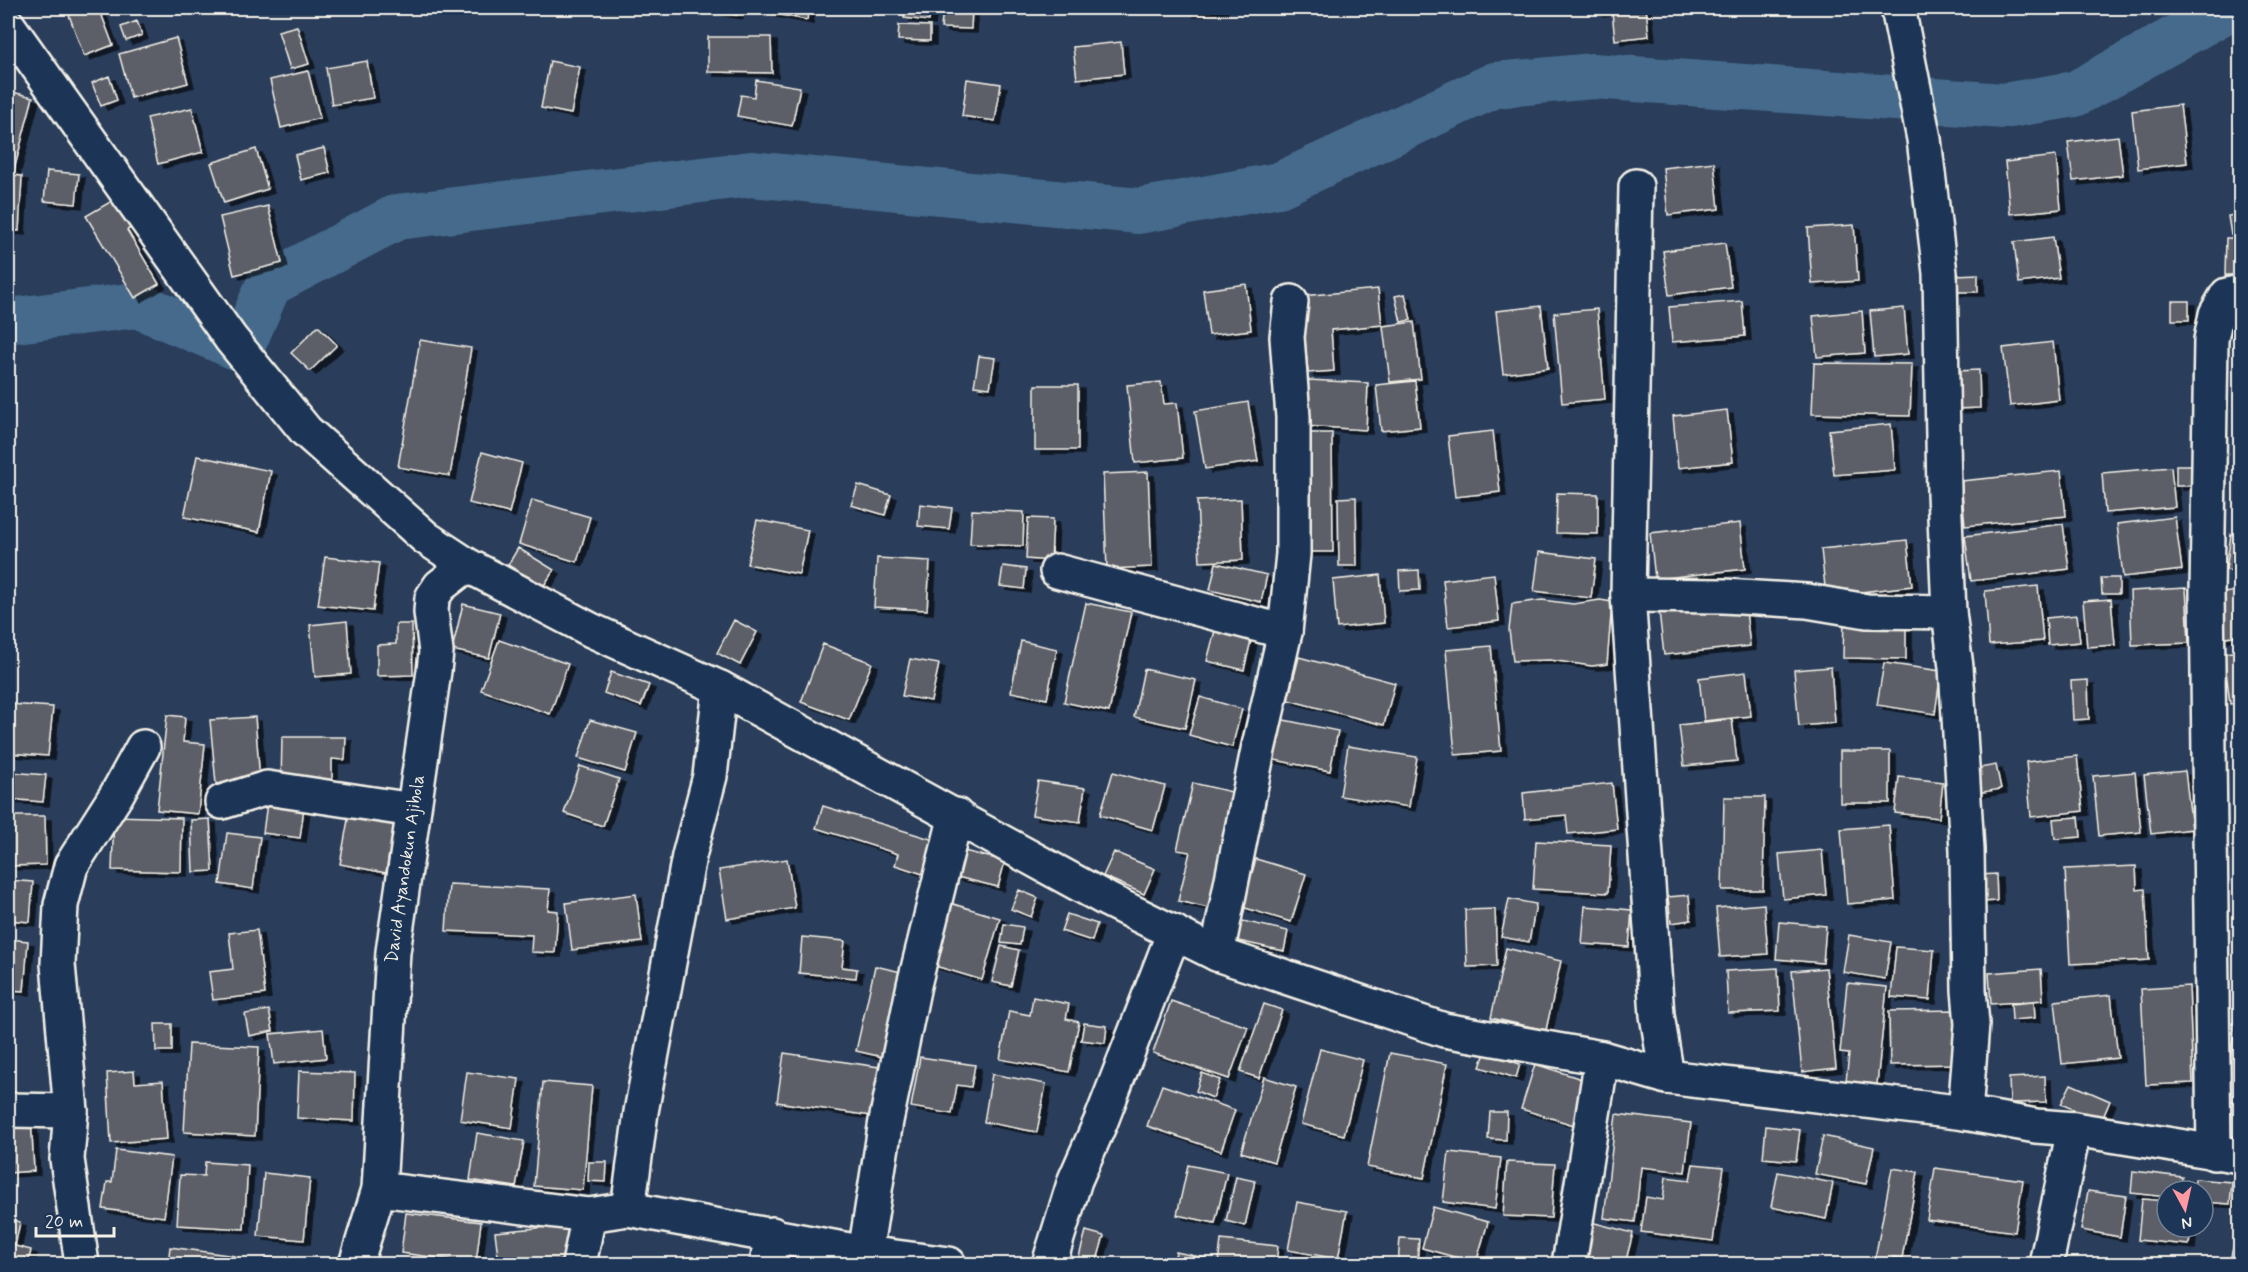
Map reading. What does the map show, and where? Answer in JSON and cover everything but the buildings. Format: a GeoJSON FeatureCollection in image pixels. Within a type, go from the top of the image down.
{"type":"FeatureCollection","features":[{"type":"Feature","properties":{"kind":"street"},"geometry":{"type":"LineString","coordinates":[[1898,8],[1924,139],[1940,273],[1944,494],[1949,612],[1956,667],[1967,850],[1969,990],[1972,1024],[1965,1113]]}},
{"type":"Feature","properties":{"kind":"street"},"geometry":{"type":"LineString","coordinates":[[8,25],[231,339],[257,372],[306,431],[426,538],[467,565],[591,630],[720,688],[1108,900],[1217,954],[1444,1030],[1602,1058],[1667,1077],[1965,1113],[2227,1155],[2207,593],[2211,340],[2216,314],[2227,295],[2241,292]]}},
{"type":"Feature","properties":{"kind":"street"},"geometry":{"type":"LineString","coordinates":[[1636,186],[1628,595],[1657,1015],[1667,1077]]}},
{"type":"Feature","properties":{"kind":"street"},"geometry":{"type":"LineString","coordinates":[[1217,954],[1258,750],[1285,632],[1293,554],[1293,417],[1287,337],[1291,302]]}},
{"type":"Feature","properties":{"kind":"street","name":"David Ayandokun Ajibola"},"geometry":{"type":"LineString","coordinates":[[356,1264],[379,1189],[393,952],[435,662],[432,598],[440,586],[467,565]]}},
{"type":"Feature","properties":{"kind":"street"},"geometry":{"type":"LineString","coordinates":[[1057,571],[1285,632]]}},
{"type":"Feature","properties":{"kind":"street"},"geometry":{"type":"LineString","coordinates":[[1628,595],[1724,596],[1807,601],[1867,611],[1949,612]]}},
{"type":"Feature","properties":{"kind":"street"},"geometry":{"type":"LineString","coordinates":[[628,1209],[641,1112],[687,868],[710,776],[720,688]]}},
{"type":"Feature","properties":{"kind":"street"},"geometry":{"type":"LineString","coordinates":[[82,1264],[67,1159],[71,1111],[58,964],[61,905],[70,866],[117,794],[143,747]]}},
{"type":"Feature","properties":{"kind":"street"},"geometry":{"type":"LineString","coordinates":[[222,802],[267,788],[413,810]]}},
{"type":"Feature","properties":{"kind":"street"},"geometry":{"type":"LineString","coordinates":[[865,1253],[886,1121],[912,996],[956,815]]}},
{"type":"Feature","properties":{"kind":"street"},"geometry":{"type":"LineString","coordinates":[[1049,1264],[1075,1180],[1101,1121],[1174,932]]}},
{"type":"Feature","properties":{"kind":"street"},"geometry":{"type":"LineString","coordinates":[[1569,1264],[1602,1058]]}},
{"type":"Feature","properties":{"kind":"street"},"geometry":{"type":"LineString","coordinates":[[8,1110],[71,1111]]}},
{"type":"Feature","properties":{"kind":"street"},"geometry":{"type":"LineString","coordinates":[[2046,1264],[2074,1129]]}},
{"type":"Feature","properties":{"kind":"street"},"geometry":{"type":"LineString","coordinates":[[379,1189],[590,1215],[628,1209],[770,1249],[865,1253],[949,1264]]}},
{"type":"Feature","properties":{"kind":"street"},"geometry":{"type":"LineString","coordinates":[[579,1264],[590,1215]]}},
{"type":"Feature","properties":{"kind":"waterway"},"geometry":{"type":"LineString","coordinates":[[8,321],[137,305],[241,349],[269,284],[397,217],[751,174],[1139,211],[1279,185],[1495,85],[1593,76],[2004,106],[2075,94],[2230,8]]}}]}
